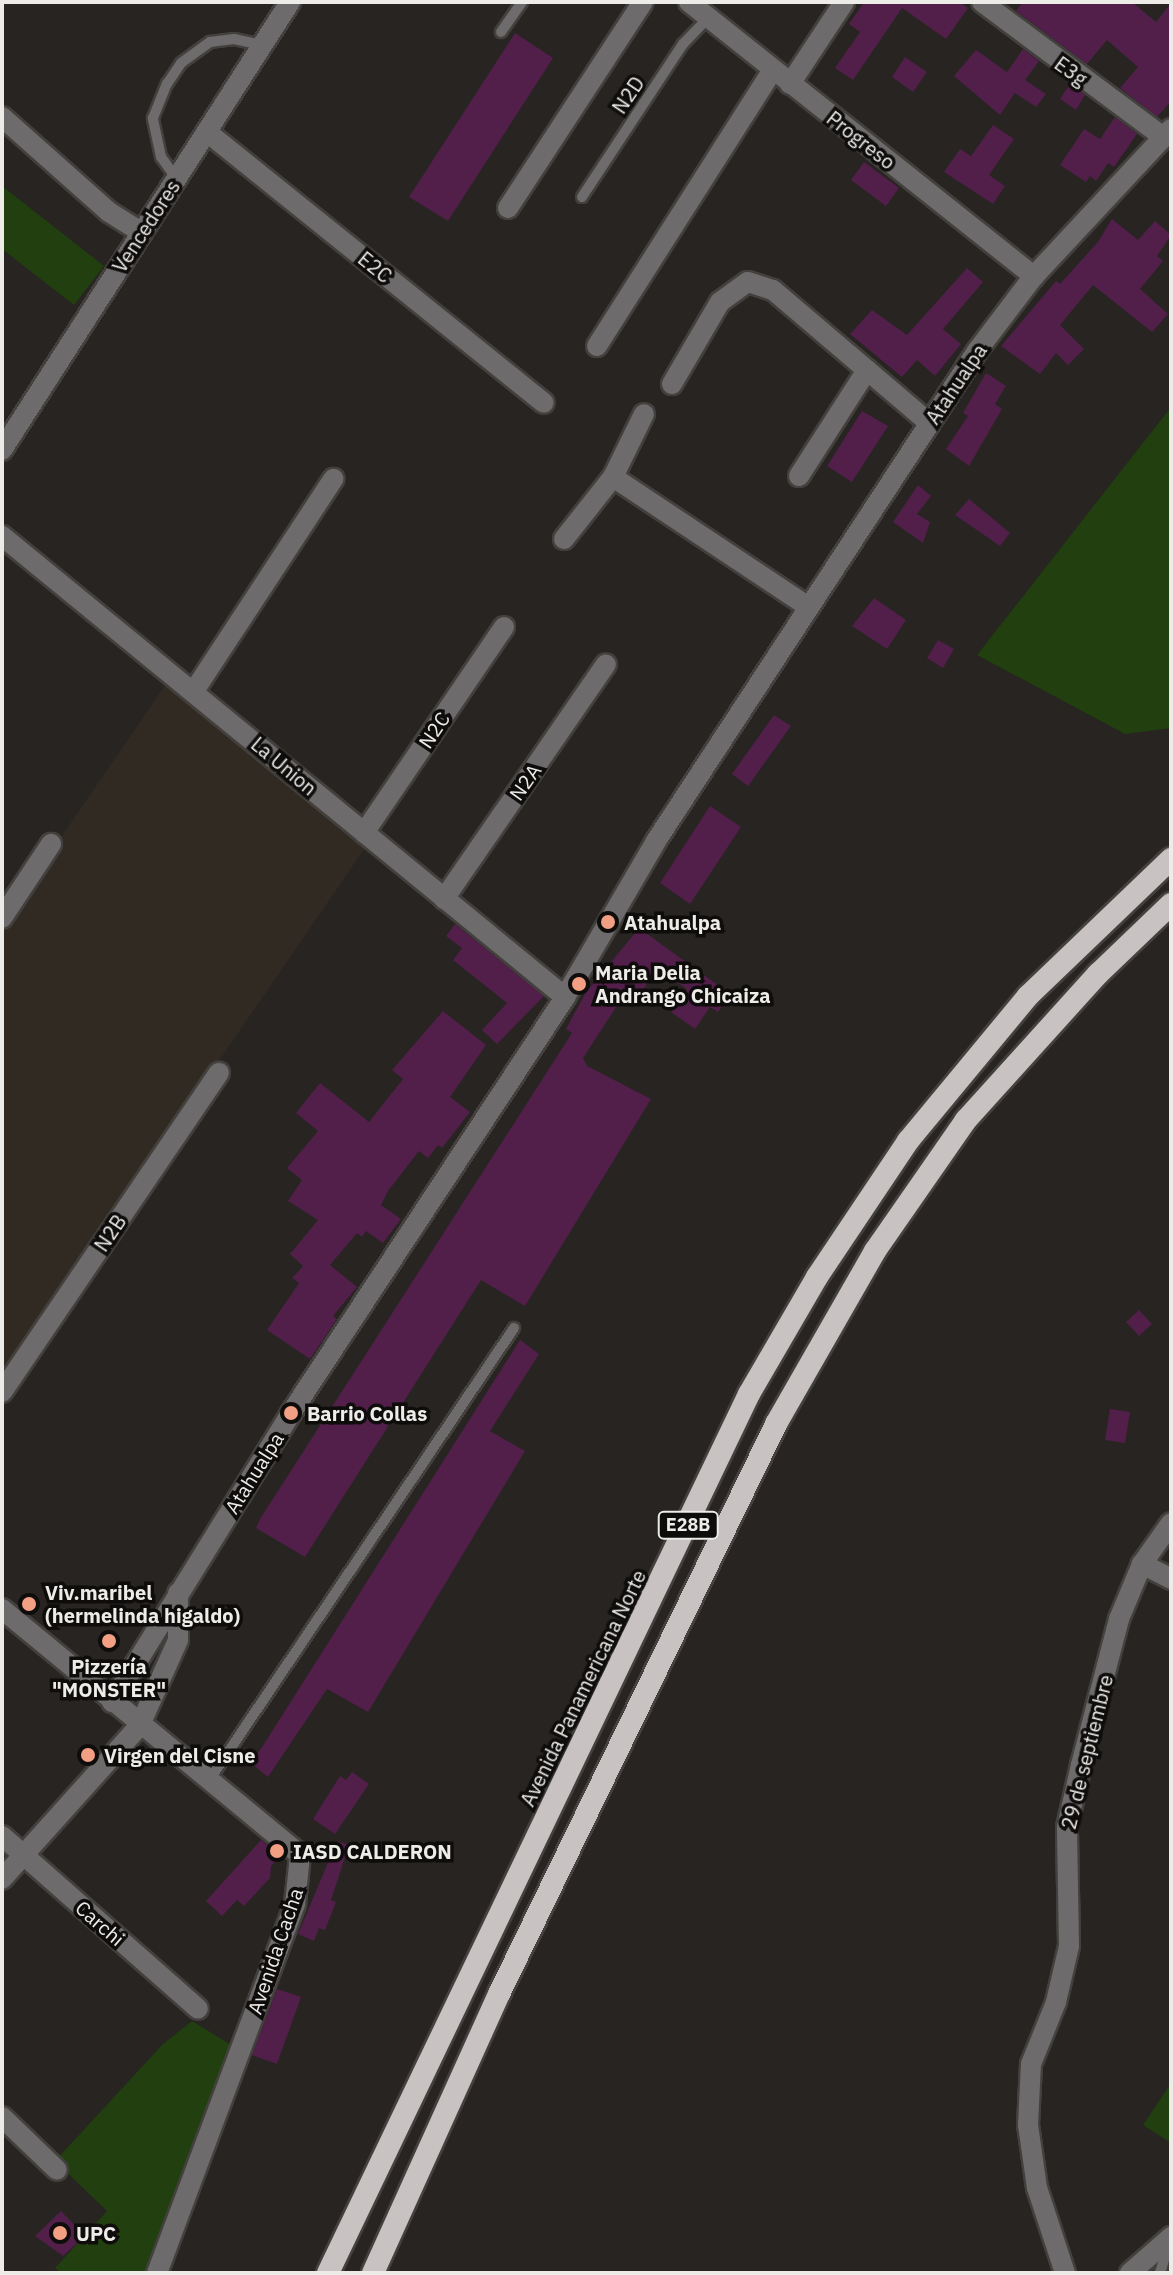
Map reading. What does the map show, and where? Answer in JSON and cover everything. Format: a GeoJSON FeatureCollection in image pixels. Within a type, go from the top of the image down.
{"type":"FeatureCollection","features":[{"type":"Feature","properties":{"kind":"highway","name":"Avenida Panamericana Norte"},"geometry":{"type":"LineString","coordinates":[[328,2273],[749,1394],[817,1277],[908,1141],[1028,996],[1171,859]]}},
{"type":"Feature","properties":{"kind":"highway","name":"E28B"},"geometry":{"type":"LineString","coordinates":[[373,2273],[500,1992],[776,1424],[875,1251],[966,1120],[1098,974],[1171,904]]}},
{"type":"Feature","properties":{"kind":"street","name":"Vencedores"},"geometry":{"type":"LineString","coordinates":[[2,450],[290,2]]}},
{"type":"Feature","properties":{"kind":"street"},"geometry":{"type":"LineString","coordinates":[[508,208],[643,2]]}},
{"type":"Feature","properties":{"kind":"street","name":"Progreso"},"geometry":{"type":"LineString","coordinates":[[689,2],[1034,276]]}},
{"type":"Feature","properties":{"kind":"street"},"geometry":{"type":"LineString","coordinates":[[790,84],[844,2]]}},
{"type":"Feature","properties":{"kind":"street","name":"E3g"},"geometry":{"type":"LineString","coordinates":[[982,2],[1167,133]]}},
{"type":"Feature","properties":{"kind":"street"},"geometry":{"type":"LineString","coordinates":[[597,346],[773,70]]}},
{"type":"Feature","properties":{"kind":"street"},"geometry":{"type":"LineString","coordinates":[[2,117],[109,212],[142,233]]}},
{"type":"Feature","properties":{"kind":"street","name":"E2C"},"geometry":{"type":"LineString","coordinates":[[207,132],[544,403]]}},
{"type":"Feature","properties":{"kind":"street","name":"Atahualpa"},"geometry":{"type":"LineString","coordinates":[[112,1702],[178,1593],[565,997],[656,841],[711,764],[807,606],[929,423],[1034,276],[1167,133]]}},
{"type":"Feature","properties":{"kind":"street"},"geometry":{"type":"LineString","coordinates":[[672,384],[720,302],[748,282],[773,290],[929,423]]}},
{"type":"Feature","properties":{"kind":"street"},"geometry":{"type":"LineString","coordinates":[[799,476],[867,370]]}},
{"type":"Feature","properties":{"kind":"street"},"geometry":{"type":"LineString","coordinates":[[564,539],[613,477],[644,414]]}},
{"type":"Feature","properties":{"kind":"street"},"geometry":{"type":"LineString","coordinates":[[613,477],[807,606]]}},
{"type":"Feature","properties":{"kind":"street"},"geometry":{"type":"LineString","coordinates":[[194,691],[333,479]]}},
{"type":"Feature","properties":{"kind":"street","name":"La Union"},"geometry":{"type":"LineString","coordinates":[[2,536],[565,997]]}},
{"type":"Feature","properties":{"kind":"street","name":"N2C"},"geometry":{"type":"LineString","coordinates":[[364,833],[504,627]]}},
{"type":"Feature","properties":{"kind":"street","name":"N2A"},"geometry":{"type":"LineString","coordinates":[[444,899],[606,664]]}},
{"type":"Feature","properties":{"kind":"street"},"geometry":{"type":"LineString","coordinates":[[2,918],[51,844]]}},
{"type":"Feature","properties":{"kind":"street","name":"N2B"},"geometry":{"type":"LineString","coordinates":[[2,1392],[219,1073]]}},
{"type":"Feature","properties":{"kind":"street","name":"29 de septiembre"},"geometry":{"type":"LineString","coordinates":[[1065,2273],[1037,2188],[1028,2125],[1031,2064],[1056,2002],[1069,1946],[1067,1827],[1119,1619],[1142,1564],[1171,1523]]}},
{"type":"Feature","properties":{"kind":"street"},"geometry":{"type":"LineString","coordinates":[[1142,1564],[1171,1579]]}},
{"type":"Feature","properties":{"kind":"street"},"geometry":{"type":"LineString","coordinates":[[2,1879],[140,1725],[178,1640],[178,1593]]}},
{"type":"Feature","properties":{"kind":"street","name":"Avenida Cacha"},"geometry":{"type":"LineString","coordinates":[[2,1609],[140,1725],[296,1848],[299,1886],[157,2273]]}},
{"type":"Feature","properties":{"kind":"street","name":"Carchi"},"geometry":{"type":"LineString","coordinates":[[2,1836],[198,2009]]}},
{"type":"Feature","properties":{"kind":"street"},"geometry":{"type":"LineString","coordinates":[[2,2117],[57,2170]]}},
{"type":"Feature","properties":{"kind":"street"},"geometry":{"type":"LineString","coordinates":[[1130,2273],[1171,2238]]}},
{"type":"Feature","properties":{"kind":"lane"},"geometry":{"type":"LineString","coordinates":[[501,32],[522,2]]}},
{"type":"Feature","properties":{"kind":"lane","name":"N2D"},"geometry":{"type":"LineString","coordinates":[[582,197],[683,44],[709,17]]}},
{"type":"Feature","properties":{"kind":"lane"},"geometry":{"type":"LineString","coordinates":[[177,179],[161,157],[153,118],[167,84],[181,63],[210,42],[234,39],[262,45]]}},
{"type":"Feature","properties":{"kind":"lane"},"geometry":{"type":"LineString","coordinates":[[210,1779],[514,1328]]}},
{"type":"Feature","properties":{"kind":"lane"},"geometry":{"type":"LineString","coordinates":[[1160,2273],[1171,2238]]}},
{"type":"Feature","properties":{"kind":"shaded area"},"geometry":{"type":"Polygon","coordinates":[[[166,684],[365,848],[2,1377],[2,923],[166,684]]]}},
{"type":"Feature","properties":{"kind":"green space"},"geometry":{"type":"Polygon","coordinates":[[[2,186],[104,266],[74,305],[2,249],[2,186]]]}},
{"type":"Feature","properties":{"kind":"green space"},"geometry":{"type":"Polygon","coordinates":[[[1171,407],[1171,728],[1125,734],[977,655],[1171,407]]]}},
{"type":"Feature","properties":{"kind":"green space"},"geometry":{"type":"Polygon","coordinates":[[[192,2021],[236,2048],[152,2273],[61,2273],[55,2268],[107,2211],[55,2161],[163,2044],[192,2021]]]}},
{"type":"Feature","properties":{"kind":"green space"},"geometry":{"type":"Polygon","coordinates":[[[1171,2083],[1171,2143],[1143,2125],[1171,2083]]]}},
{"type":"Feature","properties":{"kind":"building"},"geometry":{"type":"Polygon","coordinates":[[[864,2],[959,2],[968,8],[946,39],[902,8],[853,80],[835,68],[860,32],[849,24],[864,2]]]}},
{"type":"Feature","properties":{"kind":"building"},"geometry":{"type":"Polygon","coordinates":[[[1023,2],[1132,2],[1156,22],[1171,3],[1171,101],[1157,117],[1120,88],[1138,67],[1107,40],[1087,64],[1016,11],[1023,2]]]}},
{"type":"Feature","properties":{"kind":"building"},"geometry":{"type":"Polygon","coordinates":[[[515,33],[553,58],[448,221],[409,197],[515,33]]]}},
{"type":"Feature","properties":{"kind":"building"},"geometry":{"type":"Polygon","coordinates":[[[1023,49],[1039,61],[1025,80],[1046,94],[1036,107],[1015,93],[1000,115],[954,76],[976,50],[1007,72],[1023,49]]]}},
{"type":"Feature","properties":{"kind":"building"},"geometry":{"type":"Polygon","coordinates":[[[905,57],[927,72],[913,92],[892,77],[905,57]]]}},
{"type":"Feature","properties":{"kind":"building"},"geometry":{"type":"Polygon","coordinates":[[[1070,84],[1085,95],[1076,110],[1060,99],[1070,84]]]}},
{"type":"Feature","properties":{"kind":"building"},"geometry":{"type":"Polygon","coordinates":[[[1115,117],[1137,134],[1114,167],[1108,163],[1096,181],[1090,176],[1086,182],[1060,165],[1084,129],[1100,139],[1115,117]]]}},
{"type":"Feature","properties":{"kind":"building"},"geometry":{"type":"Polygon","coordinates":[[[993,125],[1014,139],[989,175],[1005,186],[993,204],[944,172],[960,149],[971,156],[993,125]]]}},
{"type":"Feature","properties":{"kind":"building"},"geometry":{"type":"Polygon","coordinates":[[[864,162],[899,188],[886,206],[851,180],[864,162]]]}},
{"type":"Feature","properties":{"kind":"building"},"geometry":{"type":"Polygon","coordinates":[[[1112,219],[1138,240],[1155,221],[1171,235],[1157,256],[1163,261],[1140,289],[1168,314],[1152,332],[1093,285],[1060,325],[1084,349],[1068,365],[1056,353],[1040,374],[1001,346],[1056,281],[1060,284],[1098,242],[1112,219]]]}},
{"type":"Feature","properties":{"kind":"building"},"geometry":{"type":"Polygon","coordinates":[[[967,268],[983,282],[943,329],[961,344],[935,376],[917,360],[902,377],[850,334],[872,310],[907,335],[967,268]]]}},
{"type":"Feature","properties":{"kind":"building"},"geometry":{"type":"Polygon","coordinates":[[[986,373],[1006,386],[995,404],[1002,409],[969,466],[946,449],[968,416],[963,413],[986,373]]]}},
{"type":"Feature","properties":{"kind":"building"},"geometry":{"type":"Polygon","coordinates":[[[862,411],[888,426],[852,482],[827,466],[862,411]]]}},
{"type":"Feature","properties":{"kind":"building"},"geometry":{"type":"Polygon","coordinates":[[[918,485],[931,496],[917,514],[930,522],[923,543],[893,522],[918,485]]]}},
{"type":"Feature","properties":{"kind":"building"},"geometry":{"type":"Polygon","coordinates":[[[969,499],[1010,533],[1000,546],[955,515],[969,499]]]}},
{"type":"Feature","properties":{"kind":"building"},"geometry":{"type":"Polygon","coordinates":[[[874,598],[906,620],[887,649],[852,626],[874,598]]]}},
{"type":"Feature","properties":{"kind":"building"},"geometry":{"type":"Polygon","coordinates":[[[938,640],[954,649],[943,668],[927,658],[938,640]]]}},
{"type":"Feature","properties":{"kind":"building"},"geometry":{"type":"Polygon","coordinates":[[[774,715],[791,726],[748,786],[732,774],[774,715]]]}},
{"type":"Feature","properties":{"kind":"building"},"geometry":{"type":"Polygon","coordinates":[[[710,806],[741,827],[690,904],[660,883],[710,806]]]}},
{"type":"Feature","properties":{"kind":"building"},"geometry":{"type":"Polygon","coordinates":[[[455,924],[544,996],[497,1044],[482,1030],[507,1003],[453,960],[462,948],[446,936],[455,924]]]}},
{"type":"Feature","properties":{"kind":"building"},"geometry":{"type":"Polygon","coordinates":[[[639,928],[730,994],[718,1012],[710,1007],[695,1029],[671,1012],[687,989],[657,969],[633,1005],[622,998],[583,1058],[587,1066],[651,1099],[525,1306],[481,1280],[305,1557],[256,1528],[260,1519],[572,1033],[566,1029],[585,994],[639,928]]]}},
{"type":"Feature","properties":{"kind":"building"},"geometry":{"type":"Polygon","coordinates":[[[443,1011],[486,1045],[450,1097],[470,1112],[442,1148],[438,1145],[428,1158],[419,1151],[388,1191],[381,1205],[401,1219],[383,1243],[366,1231],[362,1237],[357,1233],[330,1265],[357,1287],[333,1316],[337,1319],[310,1359],[267,1330],[299,1283],[292,1278],[303,1266],[290,1254],[318,1220],[288,1201],[302,1180],[287,1168],[318,1131],[296,1113],[320,1083],[369,1122],[403,1079],[392,1070],[443,1011]]]}},
{"type":"Feature","properties":{"kind":"building"},"geometry":{"type":"Polygon","coordinates":[[[1139,1310],[1152,1324],[1139,1336],[1126,1322],[1139,1310]]]}},
{"type":"Feature","properties":{"kind":"building"},"geometry":{"type":"Polygon","coordinates":[[[520,1340],[539,1354],[490,1431],[525,1451],[368,1712],[327,1689],[268,1777],[253,1765],[257,1755],[520,1340]]]}},
{"type":"Feature","properties":{"kind":"building"},"geometry":{"type":"Polygon","coordinates":[[[1110,1409],[1130,1412],[1125,1443],[1105,1440],[1110,1409]]]}},
{"type":"Feature","properties":{"kind":"building"},"geometry":{"type":"Polygon","coordinates":[[[352,1772],[369,1784],[335,1834],[313,1819],[340,1776],[346,1780],[352,1772]]]}},
{"type":"Feature","properties":{"kind":"building"},"geometry":{"type":"Polygon","coordinates":[[[261,1840],[281,1856],[271,1866],[270,1878],[244,1906],[237,1900],[222,1916],[206,1901],[261,1840]]]}},
{"type":"Feature","properties":{"kind":"building"},"geometry":{"type":"Polygon","coordinates":[[[337,1841],[349,1845],[331,1900],[336,1902],[325,1930],[319,1928],[314,1941],[298,1934],[337,1841]]]}},
{"type":"Feature","properties":{"kind":"building"},"geometry":{"type":"Polygon","coordinates":[[[277,1989],[301,1997],[277,2064],[252,2055],[277,1989]]]}},
{"type":"Feature","properties":{"kind":"building","name":"UPC"},"geometry":{"type":"Polygon","coordinates":[[[61,2211],[85,2236],[63,2256],[35,2236],[61,2211]]]}},
{"type":"Feature","properties":{"kind":"place","name":"Atahualpa"},"geometry":{"type":"Point","coordinates":[608,922]}},
{"type":"Feature","properties":{"kind":"place","name":"Maria Delia Andrango Chicaiza"},"geometry":{"type":"Point","coordinates":[579,984]}},
{"type":"Feature","properties":{"kind":"place","name":"Barrio Collas"},"geometry":{"type":"Point","coordinates":[291,1413]}},
{"type":"Feature","properties":{"kind":"place","name":"Viv.maribel (hermelinda higaldo)"},"geometry":{"type":"Point","coordinates":[29,1604]}},
{"type":"Feature","properties":{"kind":"place","name":"Pizzería \"MONSTER\""},"geometry":{"type":"Point","coordinates":[109,1641]}},
{"type":"Feature","properties":{"kind":"place","name":"Virgen del Cisne"},"geometry":{"type":"Point","coordinates":[88,1755]}},
{"type":"Feature","properties":{"kind":"place","name":"IASD CALDERON"},"geometry":{"type":"Point","coordinates":[277,1851]}},
{"type":"Feature","properties":{"kind":"place","name":"UPC"},"geometry":{"type":"Point","coordinates":[60,2233]}}]}
